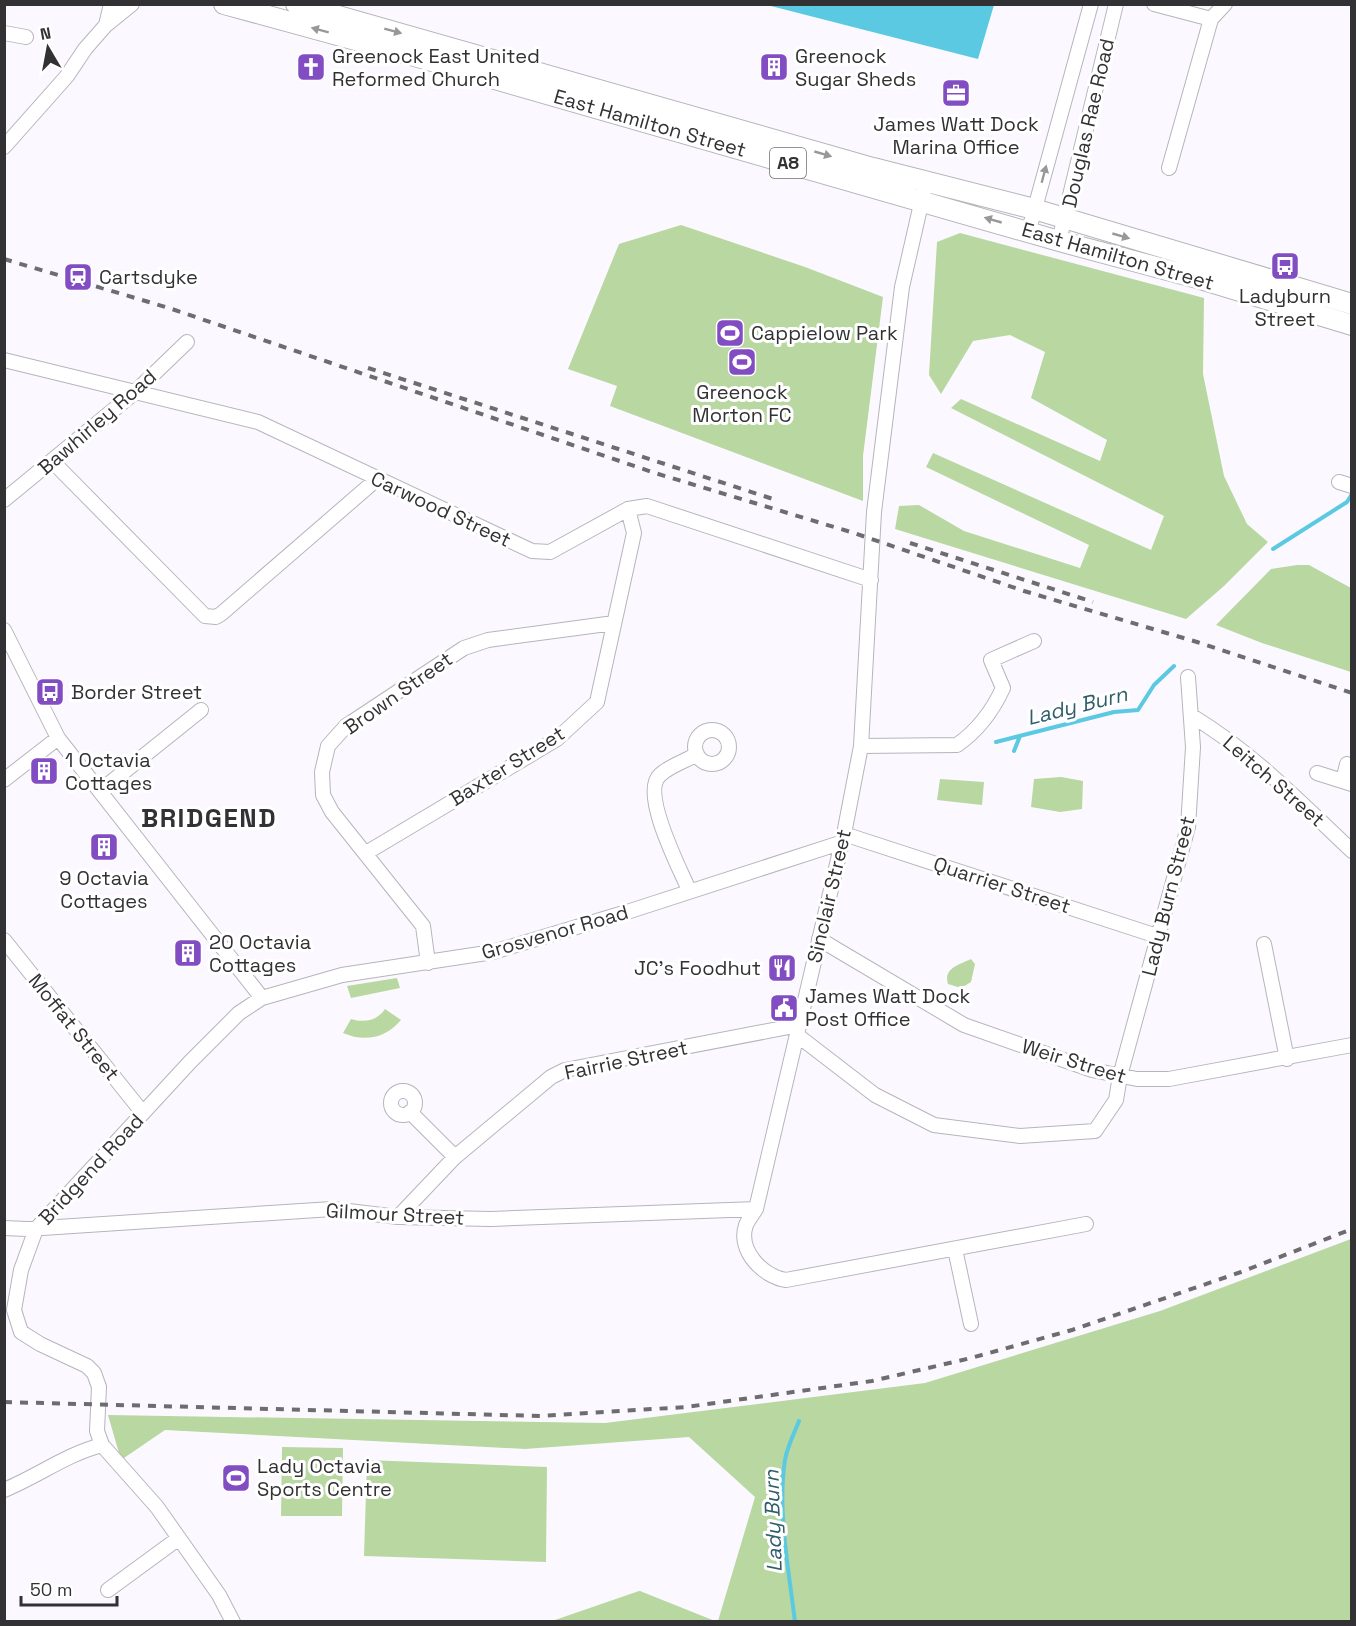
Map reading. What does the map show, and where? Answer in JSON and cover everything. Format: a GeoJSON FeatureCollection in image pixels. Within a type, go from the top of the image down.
{"type":"FeatureCollection","features":[{"type":"Feature","properties":{"kind":"highway","name":"East Hamilton Street"},"geometry":{"type":"LineString","coordinates":[[224,4],[635,109]]}},
{"type":"Feature","properties":{"kind":"highway","name":"East Hamilton Street"},"geometry":{"type":"LineString","coordinates":[[296,4],[635,109],[924,191],[1059,241],[1197,278],[1352,325]]}},
{"type":"Feature","properties":{"kind":"highway","name":"East Hamilton Street"},"geometry":{"type":"LineString","coordinates":[[924,191],[1034,209],[1064,220],[1352,304]]}},
{"type":"Feature","properties":{"kind":"street"},"geometry":{"type":"LineString","coordinates":[[106,25],[111,4]]}},
{"type":"Feature","properties":{"kind":"street"},"geometry":{"type":"LineString","coordinates":[[7,141],[67,76],[85,49],[106,25],[132,4]]}},
{"type":"Feature","properties":{"kind":"street","name":"Douglas Rae Road"},"geometry":{"type":"LineString","coordinates":[[1029,230],[1091,4]]}},
{"type":"Feature","properties":{"kind":"street","name":"Douglas Rae Road"},"geometry":{"type":"LineString","coordinates":[[1059,241],[1116,4]]}},
{"type":"Feature","properties":{"kind":"street"},"geometry":{"type":"LineString","coordinates":[[1154,4],[1211,19]]}},
{"type":"Feature","properties":{"kind":"street"},"geometry":{"type":"LineString","coordinates":[[1169,168],[1211,19],[1225,4]]}},
{"type":"Feature","properties":{"kind":"street"},"geometry":{"type":"LineString","coordinates":[[4,33],[26,37]]}},
{"type":"Feature","properties":{"kind":"street","name":"Sinclair Street"},"geometry":{"type":"LineString","coordinates":[[924,191],[903,286],[874,512],[861,746],[843,838],[756,1209],[746,1227],[748,1250],[760,1269],[773,1278],[799,1278],[1086,1224]]}},
{"type":"Feature","properties":{"kind":"street","name":"Bawhirley Road"},"geometry":{"type":"LineString","coordinates":[[4,500],[134,393],[187,342]]}},
{"type":"Feature","properties":{"kind":"street","name":"Carwood Street"},"geometry":{"type":"LineString","coordinates":[[4,360],[258,422],[524,548],[541,552],[559,548],[628,509],[654,507],[871,580]]}},
{"type":"Feature","properties":{"kind":"street"},"geometry":{"type":"LineString","coordinates":[[52,461],[205,616],[211,618],[221,614],[377,479]]}},
{"type":"Feature","properties":{"kind":"street","name":"Baxter Street"},"geometry":{"type":"LineString","coordinates":[[366,853],[557,739],[597,702],[634,533],[628,509]]}},
{"type":"Feature","properties":{"kind":"street","name":"Brown Street"},"geometry":{"type":"LineString","coordinates":[[428,963],[423,926],[332,812],[323,795],[322,772],[328,746],[346,726],[464,648],[488,640],[614,623]]}},
{"type":"Feature","properties":{"kind":"street"},"geometry":{"type":"LineString","coordinates":[[4,630],[58,738],[262,998]]}},
{"type":"Feature","properties":{"kind":"street"},"geometry":{"type":"LineString","coordinates":[[861,746],[957,745],[980,724],[997,701],[1003,688],[991,660],[1034,641]]}},
{"type":"Feature","properties":{"kind":"street","name":"Lady Burn Street"},"geometry":{"type":"LineString","coordinates":[[798,1030],[875,1095],[934,1125],[1009,1135],[1095,1131],[1116,1100],[1120,1076],[1160,937],[1188,827],[1192,781],[1192,716],[1188,677]]}},
{"type":"Feature","properties":{"kind":"street"},"geometry":{"type":"LineString","coordinates":[[100,791],[201,710]]}},
{"type":"Feature","properties":{"kind":"street","name":"Leitch Street"},"geometry":{"type":"LineString","coordinates":[[1192,716],[1219,732],[1264,767],[1352,851]]}},
{"type":"Feature","properties":{"kind":"street"},"geometry":{"type":"LineString","coordinates":[[4,780],[58,738]]}},
{"type":"Feature","properties":{"kind":"street"},"geometry":{"type":"LineString","coordinates":[[689,890],[659,817],[654,786],[659,776],[697,754]]}},
{"type":"Feature","properties":{"kind":"street"},"geometry":{"type":"LineString","coordinates":[[1317,773],[1347,782],[1347,764]]}},
{"type":"Feature","properties":{"kind":"street","name":"Quarrier Street"},"geometry":{"type":"LineString","coordinates":[[843,838],[1160,937]]}},
{"type":"Feature","properties":{"kind":"street","name":"Grosvenor Road"},"geometry":{"type":"LineString","coordinates":[[262,998],[342,975],[493,952],[627,912],[843,838]]}},
{"type":"Feature","properties":{"kind":"street","name":"Weir Street"},"geometry":{"type":"LineString","coordinates":[[819,939],[964,1025],[1092,1070],[1120,1076],[1137,1079],[1169,1079],[1287,1059],[1352,1045]]}},
{"type":"Feature","properties":{"kind":"street","name":"Moffat Street"},"geometry":{"type":"LineString","coordinates":[[4,940],[143,1113]]}},
{"type":"Feature","properties":{"kind":"street"},"geometry":{"type":"LineString","coordinates":[[1264,944],[1287,1059]]}},
{"type":"Feature","properties":{"kind":"street","name":"Bridgend Road"},"geometry":{"type":"LineString","coordinates":[[102,1445],[97,1431],[99,1387],[94,1373],[87,1366],[40,1344],[21,1332],[14,1310],[21,1270],[36,1228],[239,1013],[262,998]]}},
{"type":"Feature","properties":{"kind":"street","name":"Fairrie Street"},"geometry":{"type":"LineString","coordinates":[[398,1217],[455,1157],[551,1077],[565,1070],[798,1030]]}},
{"type":"Feature","properties":{"kind":"street"},"geometry":{"type":"LineString","coordinates":[[410,1112],[455,1157]]}},
{"type":"Feature","properties":{"kind":"street","name":"Gilmour Street"},"geometry":{"type":"LineString","coordinates":[[4,1228],[36,1228],[321,1209],[398,1217],[491,1220],[756,1209]]}},
{"type":"Feature","properties":{"kind":"street"},"geometry":{"type":"LineString","coordinates":[[955,1249],[970,1324]]}},
{"type":"Feature","properties":{"kind":"street"},"geometry":{"type":"LineString","coordinates":[[4,1490],[56,1466],[78,1451],[102,1445],[158,1507],[219,1595],[233,1622]]}},
{"type":"Feature","properties":{"kind":"street"},"geometry":{"type":"LineString","coordinates":[[108,1590],[179,1538]]}},
{"type":"Feature","properties":{"kind":"green space","name":"Cappielow Park"},"geometry":{"type":"Polygon","coordinates":[[[681,225],[805,267],[883,297],[863,456],[863,501],[610,406],[617,386],[568,369],[619,244],[681,225]]]}},
{"type":"Feature","properties":{"kind":"green space"},"geometry":{"type":"Polygon","coordinates":[[[960,233],[1204,298],[1203,374],[1224,476],[1247,524],[1268,542],[1224,586],[1186,619],[895,529],[899,506],[919,505],[964,531],[1080,568],[1089,545],[926,467],[933,453],[1151,550],[1164,516],[951,408],[961,399],[1100,461],[1107,440],[1031,398],[1045,352],[1010,335],[973,341],[941,394],[929,375],[937,242],[960,233]]]}},
{"type":"Feature","properties":{"kind":"green space"},"geometry":{"type":"Polygon","coordinates":[[[1309,565],[1351,588],[1351,672],[1262,643],[1216,625],[1271,569],[1309,565]]]}},
{"type":"Feature","properties":{"kind":"green space"},"geometry":{"type":"Polygon","coordinates":[[[1061,777],[1083,781],[1082,809],[1060,812],[1031,807],[1034,779],[1061,777]]]}},
{"type":"Feature","properties":{"kind":"green space"},"geometry":{"type":"Polygon","coordinates":[[[940,779],[984,782],[982,805],[937,800],[940,779]]]}},
{"type":"Feature","properties":{"kind":"green space"},"geometry":{"type":"Polygon","coordinates":[[[971,959],[975,964],[971,982],[961,988],[948,984],[950,971],[971,959]]]}},
{"type":"Feature","properties":{"kind":"green space"},"geometry":{"type":"Polygon","coordinates":[[[397,978],[400,988],[351,998],[347,986],[397,978]]]}},
{"type":"Feature","properties":{"kind":"green space"},"geometry":{"type":"Polygon","coordinates":[[[385,1009],[401,1020],[381,1035],[366,1038],[343,1033],[351,1019],[370,1020],[385,1009]]]}},
{"type":"Feature","properties":{"kind":"green space"},"geometry":{"type":"Polygon","coordinates":[[[1351,1239],[1351,1621],[718,1621],[755,1497],[689,1437],[525,1449],[165,1430],[121,1460],[108,1415],[605,1423],[925,1383],[1160,1311],[1351,1239]]]}},
{"type":"Feature","properties":{"kind":"green space"},"geometry":{"type":"Polygon","coordinates":[[[282,1447],[343,1448],[342,1516],[281,1516],[282,1447]]]}},
{"type":"Feature","properties":{"kind":"green space"},"geometry":{"type":"Polygon","coordinates":[[[367,1460],[547,1467],[546,1562],[364,1556],[367,1460]]]}},
{"type":"Feature","properties":{"kind":"green space"},"geometry":{"type":"Polygon","coordinates":[[[639,1591],[715,1621],[552,1621],[639,1591]]]}},
{"type":"Feature","properties":{"kind":"water"},"geometry":{"type":"Polygon","coordinates":[[[994,4],[978,59],[767,5],[994,4]]]}},
{"type":"Feature","properties":{"kind":"waterway","name":"Lady Burn"},"geometry":{"type":"LineString","coordinates":[[1273,549],[1347,502],[1352,494]]}},
{"type":"Feature","properties":{"kind":"waterway","name":"Lady Burn"},"geometry":{"type":"LineString","coordinates":[[996,742],[1114,712],[1138,710],[1154,685],[1174,666]]}},
{"type":"Feature","properties":{"kind":"waterway","name":"Lady Burn"},"geometry":{"type":"LineString","coordinates":[[1014,751],[1020,736]]}},
{"type":"Feature","properties":{"kind":"waterway","name":"Lady Burn"},"geometry":{"type":"LineString","coordinates":[[795,1622],[782,1500],[786,1455],[799,1421]]}},
{"type":"Feature","properties":{"kind":"railway"},"geometry":{"type":"LineString","coordinates":[[4,259],[169,308],[655,473],[854,533],[1024,591],[1197,642],[1352,693]]}},
{"type":"Feature","properties":{"kind":"railway"},"geometry":{"type":"LineString","coordinates":[[368,368],[773,499]]}},
{"type":"Feature","properties":{"kind":"railway"},"geometry":{"type":"LineString","coordinates":[[910,543],[1093,602]]}},
{"type":"Feature","properties":{"kind":"railway"},"geometry":{"type":"LineString","coordinates":[[4,1402],[540,1416],[686,1407],[872,1381],[971,1358],[1072,1330],[1241,1272],[1352,1229]]}},
{"type":"Feature","properties":{"kind":"place","name":"Greenock East United Reformed Church"},"geometry":{"type":"Point","coordinates":[311,67]}},
{"type":"Feature","properties":{"kind":"place","name":"Greenock Sugar Sheds"},"geometry":{"type":"Point","coordinates":[774,67]}},
{"type":"Feature","properties":{"kind":"place","name":"James Watt Dock Marina Office"},"geometry":{"type":"Point","coordinates":[956,93]}},
{"type":"Feature","properties":{"kind":"place","name":"Ladyburn Street"},"geometry":{"type":"Point","coordinates":[1285,266]}},
{"type":"Feature","properties":{"kind":"place","name":"Cartsdyke"},"geometry":{"type":"Point","coordinates":[78,277]}},
{"type":"Feature","properties":{"kind":"place","name":"Cappielow Park"},"geometry":{"type":"Point","coordinates":[730,333]}},
{"type":"Feature","properties":{"kind":"place","name":"Greenock Morton FC"},"geometry":{"type":"Point","coordinates":[742,362]}},
{"type":"Feature","properties":{"kind":"place","name":"Border Street"},"geometry":{"type":"Point","coordinates":[50,692]}},
{"type":"Feature","properties":{"kind":"place","name":"1 Octavia Cottages"},"geometry":{"type":"Point","coordinates":[44,771]}},
{"type":"Feature","properties":{"kind":"place","name":"9 Octavia Cottages"},"geometry":{"type":"Point","coordinates":[104,847]}},
{"type":"Feature","properties":{"kind":"place","name":"20 Octavia Cottages"},"geometry":{"type":"Point","coordinates":[188,953]}},
{"type":"Feature","properties":{"kind":"place","name":"JC's Foodhut"},"geometry":{"type":"Point","coordinates":[782,968]}},
{"type":"Feature","properties":{"kind":"place","name":"James Watt Dock Post Office"},"geometry":{"type":"Point","coordinates":[784,1008]}},
{"type":"Feature","properties":{"kind":"place","name":"Lady Octavia Sports Centre"},"geometry":{"type":"Point","coordinates":[236,1478]}},
{"type":"Feature","properties":{"kind":"district","name":"BRIDGEND"},"geometry":{"type":"Point","coordinates":[209,818]}}]}
